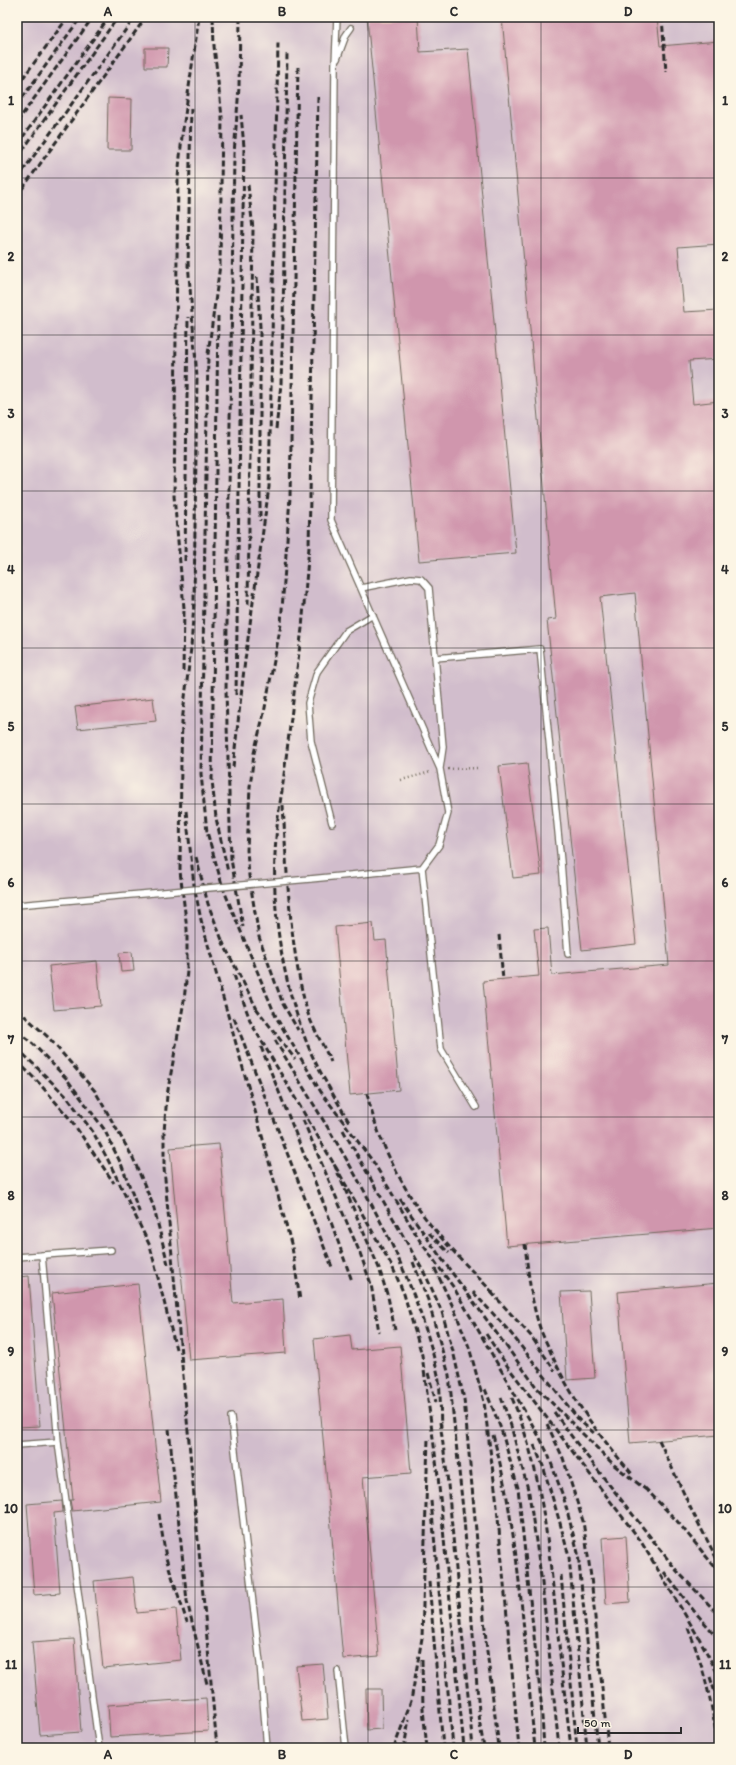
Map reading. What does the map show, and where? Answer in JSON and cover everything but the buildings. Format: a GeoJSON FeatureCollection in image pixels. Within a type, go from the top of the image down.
{"type":"FeatureCollection","features":[{"type":"Feature","properties":{"kind":"lane"},"geometry":{"type":"LineString","coordinates":[[337,17],[335,65],[331,520],[440,769],[448,813],[439,845],[422,868],[441,1049],[476,1107]]}},
{"type":"Feature","properties":{"kind":"lane"},"geometry":{"type":"LineString","coordinates":[[335,65],[346,35],[351,28]]}},
{"type":"Feature","properties":{"kind":"lane"},"geometry":{"type":"LineString","coordinates":[[361,588],[411,578],[421,579],[429,588],[443,747],[440,769]]}},
{"type":"Feature","properties":{"kind":"lane"},"geometry":{"type":"LineString","coordinates":[[332,823],[311,741],[308,703],[317,672],[346,631],[373,615]]}},
{"type":"Feature","properties":{"kind":"lane"},"geometry":{"type":"LineString","coordinates":[[435,658],[540,649],[561,862],[568,954]]}},
{"type":"Feature","properties":{"kind":"lane"},"geometry":{"type":"LineString","coordinates":[[17,905],[422,868]]}},
{"type":"Feature","properties":{"kind":"lane"},"geometry":{"type":"LineString","coordinates":[[17,1257],[111,1250]]}},
{"type":"Feature","properties":{"kind":"lane"},"geometry":{"type":"LineString","coordinates":[[42,1255],[58,1442],[99,1748]]}},
{"type":"Feature","properties":{"kind":"lane"},"geometry":{"type":"LineString","coordinates":[[231,1417],[260,1663],[267,1748]]}},
{"type":"Feature","properties":{"kind":"lane"},"geometry":{"type":"LineString","coordinates":[[17,1445],[58,1442]]}},
{"type":"Feature","properties":{"kind":"lane"},"geometry":{"type":"LineString","coordinates":[[338,1671],[346,1748]]}},
{"type":"Feature","properties":{"kind":"shaded area"},"geometry":{"type":"Polygon","coordinates":[[[17,17],[719,17],[719,1748],[17,1748],[17,17]]]}},
{"type":"Feature","properties":{"kind":"railway"},"geometry":{"type":"LineString","coordinates":[[17,86],[68,17]]}},
{"type":"Feature","properties":{"kind":"railway"},"geometry":{"type":"LineString","coordinates":[[17,105],[81,17]]}},
{"type":"Feature","properties":{"kind":"railway"},"geometry":{"type":"LineString","coordinates":[[17,122],[93,17]]}},
{"type":"Feature","properties":{"kind":"railway"},"geometry":{"type":"LineString","coordinates":[[17,145],[109,17]]}},
{"type":"Feature","properties":{"kind":"railway"},"geometry":{"type":"LineString","coordinates":[[17,158],[118,17]]}},
{"type":"Feature","properties":{"kind":"railway"},"geometry":{"type":"LineString","coordinates":[[17,179],[135,17]]}},
{"type":"Feature","properties":{"kind":"railway"},"geometry":{"type":"LineString","coordinates":[[17,196],[146,17]]}},
{"type":"Feature","properties":{"kind":"railway"},"geometry":{"type":"LineString","coordinates":[[183,671],[184,608],[174,496],[178,178],[182,136],[199,17]]}},
{"type":"Feature","properties":{"kind":"railway"},"geometry":{"type":"LineString","coordinates":[[213,17],[214,46],[222,117],[220,265],[208,354],[201,774],[207,832],[223,888],[276,1017],[321,1092],[374,1163],[420,1241],[454,1288],[548,1454],[564,1499],[578,1553],[598,1748]]}},
{"type":"Feature","properties":{"kind":"railway"},"geometry":{"type":"LineString","coordinates":[[240,17],[239,87],[234,154],[226,691],[231,859],[243,927]]}},
{"type":"Feature","properties":{"kind":"railway"},"geometry":{"type":"LineString","coordinates":[[662,17],[666,72]]}},
{"type":"Feature","properties":{"kind":"railway"},"geometry":{"type":"LineString","coordinates":[[233,767],[245,660],[269,487],[278,43]]}},
{"type":"Feature","properties":{"kind":"railway"},"geometry":{"type":"LineString","coordinates":[[276,429],[281,384],[283,321],[287,54]]}},
{"type":"Feature","properties":{"kind":"railway"},"geometry":{"type":"LineString","coordinates":[[298,67],[290,497],[281,624],[264,713],[254,753],[250,787],[247,850],[249,876],[259,937],[283,1004],[298,1030]]}},
{"type":"Feature","properties":{"kind":"railway"},"geometry":{"type":"LineString","coordinates":[[318,97],[309,547],[302,628],[277,824],[275,891],[277,924],[282,957],[289,990],[299,1022],[315,1062],[349,1122]]}},
{"type":"Feature","properties":{"kind":"railway"},"geometry":{"type":"LineString","coordinates":[[188,267],[191,105]]}},
{"type":"Feature","properties":{"kind":"railway"},"geometry":{"type":"LineString","coordinates":[[236,695],[244,147],[241,115]]}},
{"type":"Feature","properties":{"kind":"railway"},"geometry":{"type":"LineString","coordinates":[[248,185],[253,229],[248,605]]}},
{"type":"Feature","properties":{"kind":"railway"},"geometry":{"type":"LineString","coordinates":[[188,262],[197,377],[194,602],[191,648],[182,722],[181,759],[180,871],[187,929],[187,971],[184,1001],[167,1095],[164,1132],[164,1168],[217,1748]]}},
{"type":"Feature","properties":{"kind":"railway"},"geometry":{"type":"LineString","coordinates":[[257,277],[260,327],[260,521]]}},
{"type":"Feature","properties":{"kind":"railway"},"geometry":{"type":"LineString","coordinates":[[218,316],[212,780],[216,818],[228,872]]}},
{"type":"Feature","properties":{"kind":"railway"},"geometry":{"type":"LineString","coordinates":[[185,561],[188,317]]}},
{"type":"Feature","properties":{"kind":"railway"},"geometry":{"type":"LineString","coordinates":[[283,805],[292,932],[300,982],[308,1014],[331,1062]]}},
{"type":"Feature","properties":{"kind":"railway"},"geometry":{"type":"LineString","coordinates":[[186,811],[194,885],[201,920],[292,1247],[300,1300]]}},
{"type":"Feature","properties":{"kind":"railway"},"geometry":{"type":"LineString","coordinates":[[196,857],[208,904],[224,945]]}},
{"type":"Feature","properties":{"kind":"railway"},"geometry":{"type":"LineString","coordinates":[[499,935],[503,980]]}},
{"type":"Feature","properties":{"kind":"railway"},"geometry":{"type":"LineString","coordinates":[[222,941],[259,1013]]}},
{"type":"Feature","properties":{"kind":"railway"},"geometry":{"type":"LineString","coordinates":[[234,975],[251,1023],[334,1164]]}},
{"type":"Feature","properties":{"kind":"railway"},"geometry":{"type":"LineString","coordinates":[[256,1008],[295,1059]]}},
{"type":"Feature","properties":{"kind":"railway"},"geometry":{"type":"LineString","coordinates":[[17,1009],[49,1038],[95,1091],[133,1158],[153,1205],[168,1264]]}},
{"type":"Feature","properties":{"kind":"railway"},"geometry":{"type":"LineString","coordinates":[[234,1018],[332,1267]]}},
{"type":"Feature","properties":{"kind":"railway"},"geometry":{"type":"LineString","coordinates":[[17,1031],[33,1044],[66,1078],[104,1129],[122,1166],[140,1214]]}},
{"type":"Feature","properties":{"kind":"railway"},"geometry":{"type":"LineString","coordinates":[[275,1040],[370,1202],[391,1243],[410,1286],[426,1330],[438,1375],[441,1427]]}},
{"type":"Feature","properties":{"kind":"railway"},"geometry":{"type":"LineString","coordinates":[[261,1047],[331,1222],[352,1281]]}},
{"type":"Feature","properties":{"kind":"railway"},"geometry":{"type":"LineString","coordinates":[[17,1048],[67,1097],[93,1132],[108,1160],[150,1246],[176,1349]]}},
{"type":"Feature","properties":{"kind":"railway"},"geometry":{"type":"LineString","coordinates":[[17,1061],[39,1083],[71,1120],[114,1183]]}},
{"type":"Feature","properties":{"kind":"railway"},"geometry":{"type":"LineString","coordinates":[[367,1093],[370,1107],[392,1163],[414,1202],[442,1239],[496,1296]]}},
{"type":"Feature","properties":{"kind":"railway"},"geometry":{"type":"LineString","coordinates":[[303,1120],[360,1253],[371,1284],[379,1332]]}},
{"type":"Feature","properties":{"kind":"railway"},"geometry":{"type":"LineString","coordinates":[[343,1130],[427,1278],[442,1312],[454,1355],[464,1399],[487,1651],[499,1748]]}},
{"type":"Feature","properties":{"kind":"railway"},"geometry":{"type":"LineString","coordinates":[[395,1330],[388,1297],[379,1268],[334,1164],[392,1266],[404,1294],[422,1355],[438,1476],[464,1748]]}},
{"type":"Feature","properties":{"kind":"railway"},"geometry":{"type":"LineString","coordinates":[[400,1199],[439,1255],[537,1388],[614,1465],[649,1492]]}},
{"type":"Feature","properties":{"kind":"railway"},"geometry":{"type":"LineString","coordinates":[[429,1233],[449,1253]]}},
{"type":"Feature","properties":{"kind":"railway"},"geometry":{"type":"LineString","coordinates":[[525,1244],[534,1307],[541,1331],[551,1353],[577,1402],[609,1447],[633,1475]]}},
{"type":"Feature","properties":{"kind":"railway"},"geometry":{"type":"LineString","coordinates":[[413,1262],[428,1300],[449,1375],[464,1519],[480,1725],[484,1748]]}},
{"type":"Feature","properties":{"kind":"railway"},"geometry":{"type":"LineString","coordinates":[[435,1269],[455,1311],[469,1347],[484,1402],[496,1496],[519,1748]]}},
{"type":"Feature","properties":{"kind":"railway"},"geometry":{"type":"LineString","coordinates":[[473,1292],[509,1331],[579,1420],[595,1434]]}},
{"type":"Feature","properties":{"kind":"railway"},"geometry":{"type":"LineString","coordinates":[[491,1292],[531,1336],[555,1371]]}},
{"type":"Feature","properties":{"kind":"railway"},"geometry":{"type":"LineString","coordinates":[[486,1334],[508,1367],[640,1540],[699,1638],[719,1676]]}},
{"type":"Feature","properties":{"kind":"railway"},"geometry":{"type":"LineString","coordinates":[[428,1373],[436,1402]]}},
{"type":"Feature","properties":{"kind":"railway"},"geometry":{"type":"LineString","coordinates":[[485,1389],[501,1429],[518,1488],[541,1701],[544,1748]]}},
{"type":"Feature","properties":{"kind":"railway"},"geometry":{"type":"LineString","coordinates":[[501,1397],[511,1426],[529,1493],[542,1583],[559,1748]]}},
{"type":"Feature","properties":{"kind":"railway"},"geometry":{"type":"LineString","coordinates":[[512,1398],[530,1451],[542,1505],[550,1560],[571,1748]]}},
{"type":"Feature","properties":{"kind":"railway"},"geometry":{"type":"LineString","coordinates":[[554,1412],[677,1571],[719,1615]]}},
{"type":"Feature","properties":{"kind":"railway"},"geometry":{"type":"LineString","coordinates":[[440,1422],[447,1474],[473,1748]]}},
{"type":"Feature","properties":{"kind":"railway"},"geometry":{"type":"LineString","coordinates":[[547,1424],[563,1458],[583,1521],[591,1577],[608,1748]]}},
{"type":"Feature","properties":{"kind":"railway"},"geometry":{"type":"LineString","coordinates":[[169,1429],[187,1601],[207,1684]]}},
{"type":"Feature","properties":{"kind":"railway"},"geometry":{"type":"LineString","coordinates":[[493,1435],[502,1473],[515,1551],[535,1748]]}},
{"type":"Feature","properties":{"kind":"railway"},"geometry":{"type":"LineString","coordinates":[[394,1748],[411,1701],[422,1638],[428,1438]]}},
{"type":"Feature","properties":{"kind":"railway"},"geometry":{"type":"LineString","coordinates":[[659,1440],[691,1509],[719,1563]]}},
{"type":"Feature","properties":{"kind":"railway"},"geometry":{"type":"LineString","coordinates":[[534,1445],[543,1466],[569,1557],[587,1748]]}},
{"type":"Feature","properties":{"kind":"railway"},"geometry":{"type":"LineString","coordinates":[[645,1488],[677,1521],[719,1572]]}},
{"type":"Feature","properties":{"kind":"railway"},"geometry":{"type":"LineString","coordinates":[[431,1501],[453,1748]]}},
{"type":"Feature","properties":{"kind":"railway"},"geometry":{"type":"LineString","coordinates":[[159,1514],[166,1558],[187,1622]]}},
{"type":"Feature","properties":{"kind":"railway"},"geometry":{"type":"LineString","coordinates":[[664,1572],[694,1611],[719,1639]]}},
{"type":"Feature","properties":{"kind":"railway"},"geometry":{"type":"LineString","coordinates":[[561,1575],[577,1748]]}},
{"type":"Feature","properties":{"kind":"railway"},"geometry":{"type":"LineString","coordinates":[[429,1582],[443,1748]]}},
{"type":"Feature","properties":{"kind":"railway"},"geometry":{"type":"LineString","coordinates":[[688,1628],[699,1657],[707,1687],[718,1748]]}},
{"type":"Feature","properties":{"kind":"railway"},"geometry":{"type":"LineString","coordinates":[[422,1660],[423,1709],[427,1748]]}},
{"type":"Feature","properties":{"kind":"railway"},"geometry":{"type":"LineString","coordinates":[[710,1677],[719,1705]]}},
{"type":"Feature","properties":{"kind":"railway"},"geometry":{"type":"LineString","coordinates":[[404,1748],[409,1719]]}}]}
